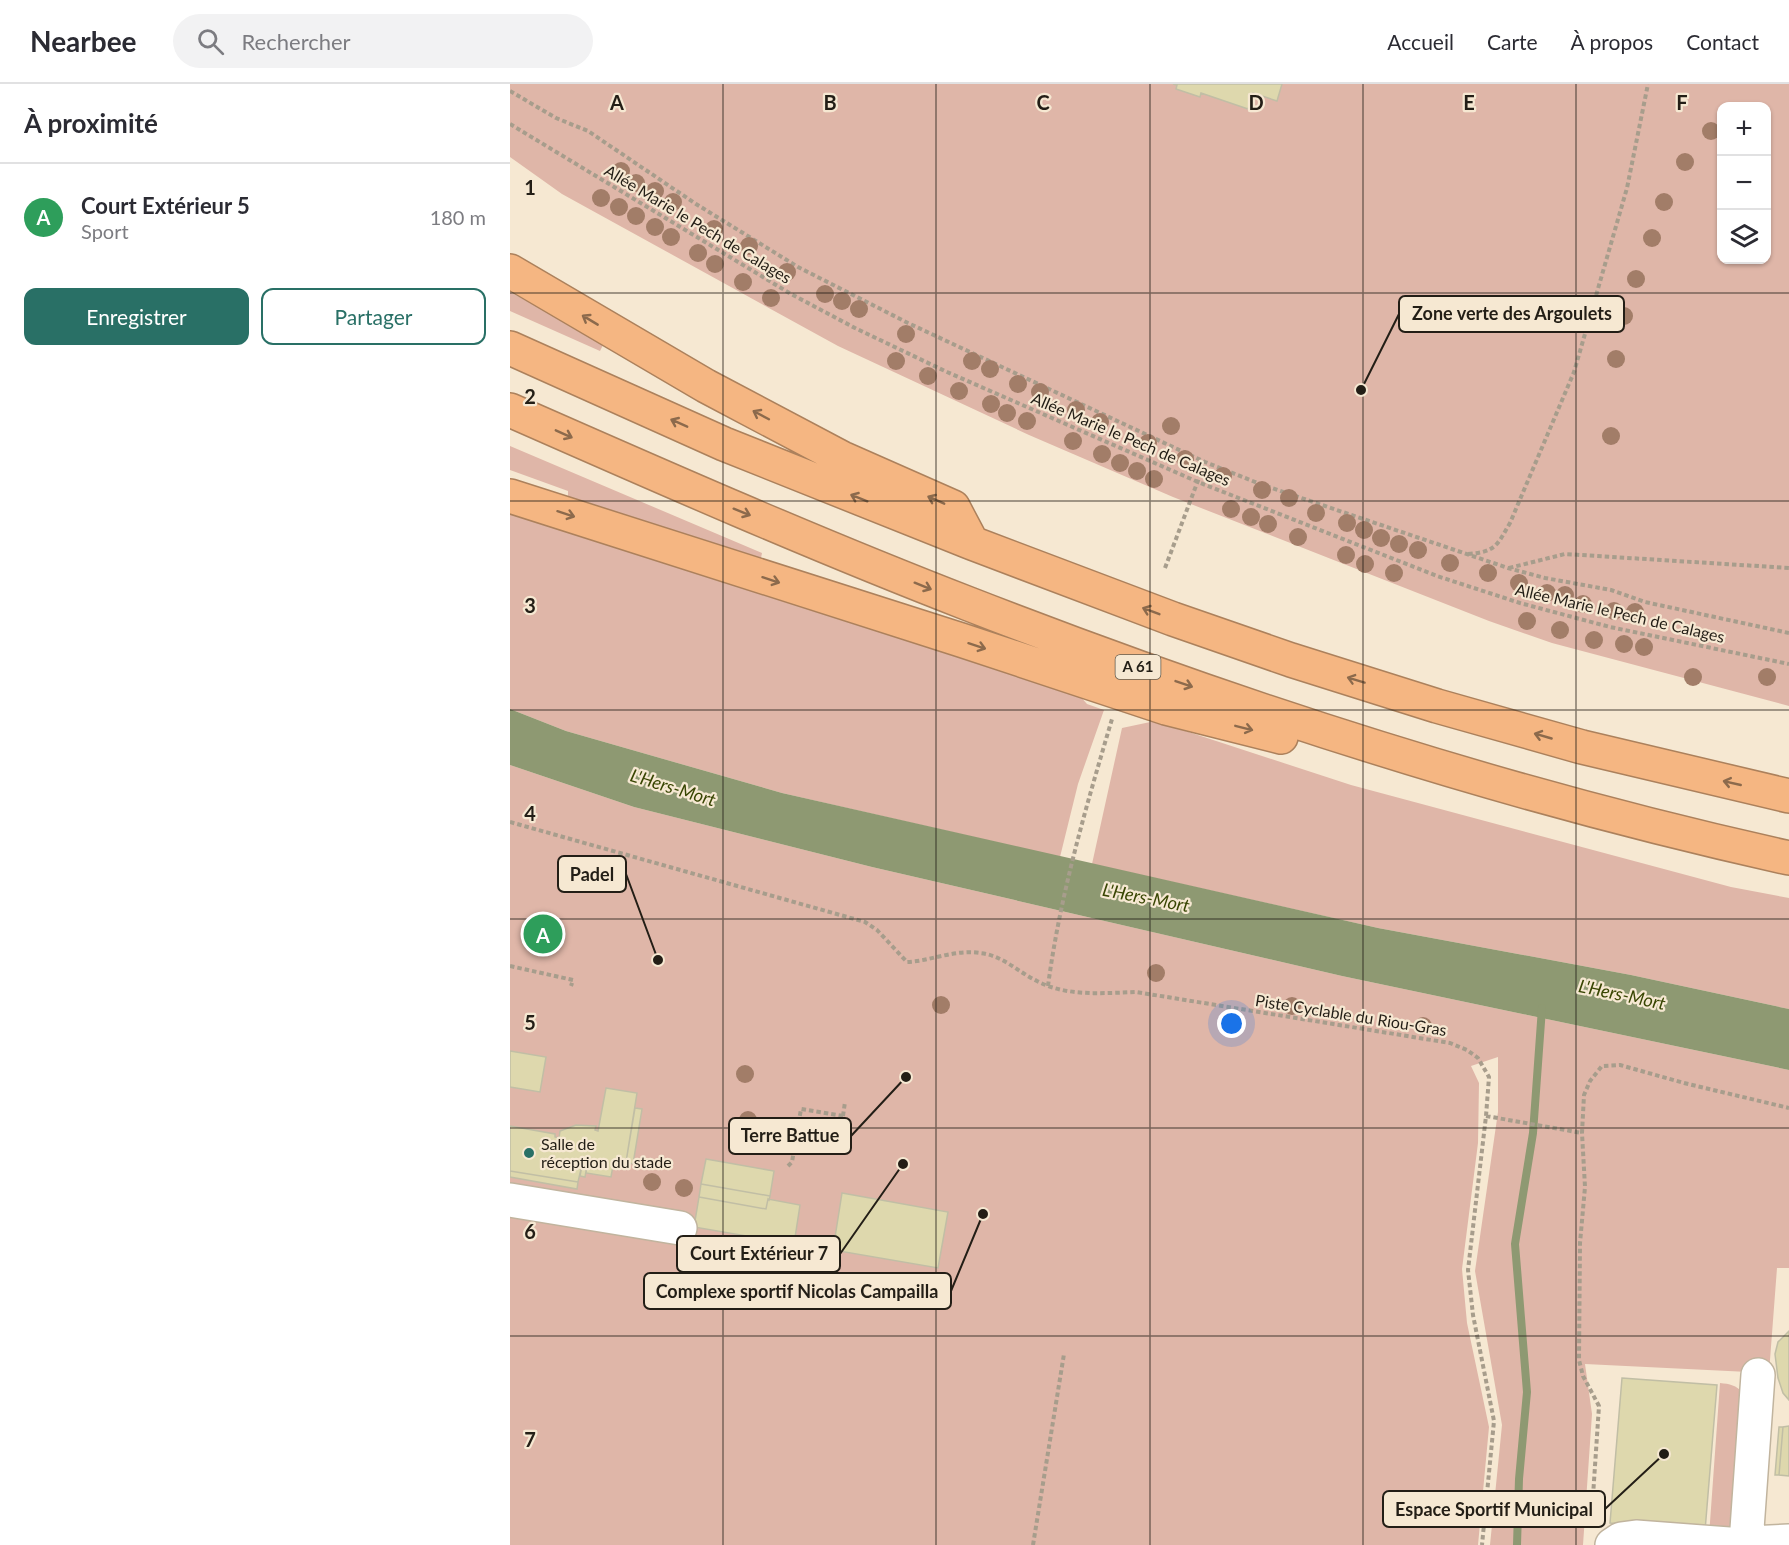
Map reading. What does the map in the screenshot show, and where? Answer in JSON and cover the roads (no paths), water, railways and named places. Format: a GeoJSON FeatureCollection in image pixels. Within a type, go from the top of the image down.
{"type":"FeatureCollection","features":[{"type":"Feature","properties":{"kind":"highway"},"geometry":{"type":"LineString","coordinates":[[510,272],[706,386],[842,458],[953,507],[972,543]]}},
{"type":"Feature","properties":{"kind":"highway"},"geometry":{"type":"LineString","coordinates":[[510,348],[724,444],[1173,620],[1437,706],[1582,747],[1789,796]]}},
{"type":"Feature","properties":{"kind":"highway","name":"A 61"},"geometry":{"type":"LineString","coordinates":[[510,410],[735,509],[980,608],[1172,680],[1338,736],[1498,784],[1700,838],[1789,858]]}},
{"type":"Feature","properties":{"kind":"highway"},"geometry":{"type":"LineString","coordinates":[[510,496],[1166,708],[1330,750],[1498,784]]}},
{"type":"Feature","properties":{"kind":"lane"},"geometry":{"type":"LineString","coordinates":[[510,1200],[680,1228]]}},
{"type":"Feature","properties":{"kind":"lane"},"geometry":{"type":"LineString","coordinates":[[1746,1543],[1758,1375]]}},
{"type":"Feature","properties":{"kind":"lane"},"geometry":{"type":"LineString","coordinates":[[1601,1539],[1636,1537],[1729,1544],[1789,1541]]}},
{"type":"Feature","properties":{"kind":"water","name":"L'Hers-Mort"},"geometry":{"type":"Polygon","coordinates":[[[510,709],[566,731],[782,793],[1378,928],[1631,975],[1789,1009],[1789,1070],[1342,976],[872,867],[634,807],[510,765],[510,709]]]}},
{"type":"Feature","properties":{"kind":"waterway"},"geometry":{"type":"LineString","coordinates":[[1517,1545],[1519,1479],[1527,1392],[1515,1244],[1533,1133],[1542,1008]]}},
{"type":"Feature","properties":{"kind":"place","name":"Zone verte des Argoulets"},"geometry":{"type":"Point","coordinates":[1361,390]}},
{"type":"Feature","properties":{"kind":"place","name":"Court Extérieur 5"},"geometry":{"type":"Point","coordinates":[543,934]}},
{"type":"Feature","properties":{"kind":"place","name":"Padel"},"geometry":{"type":"Point","coordinates":[658,960]}},
{"type":"Feature","properties":{"kind":"place","name":"Terre Battue"},"geometry":{"type":"Point","coordinates":[906,1077]}},
{"type":"Feature","properties":{"kind":"place","name":"Salle de réception du stade"},"geometry":{"type":"Point","coordinates":[529,1153]}},
{"type":"Feature","properties":{"kind":"place","name":"Court Extérieur 7"},"geometry":{"type":"Point","coordinates":[903,1164]}},
{"type":"Feature","properties":{"kind":"place","name":"Complexe sportif Nicolas Campailla"},"geometry":{"type":"Point","coordinates":[983,1214]}},
{"type":"Feature","properties":{"kind":"place","name":"Espace Sportif Municipal"},"geometry":{"type":"Point","coordinates":[1664,1454]}}]}
